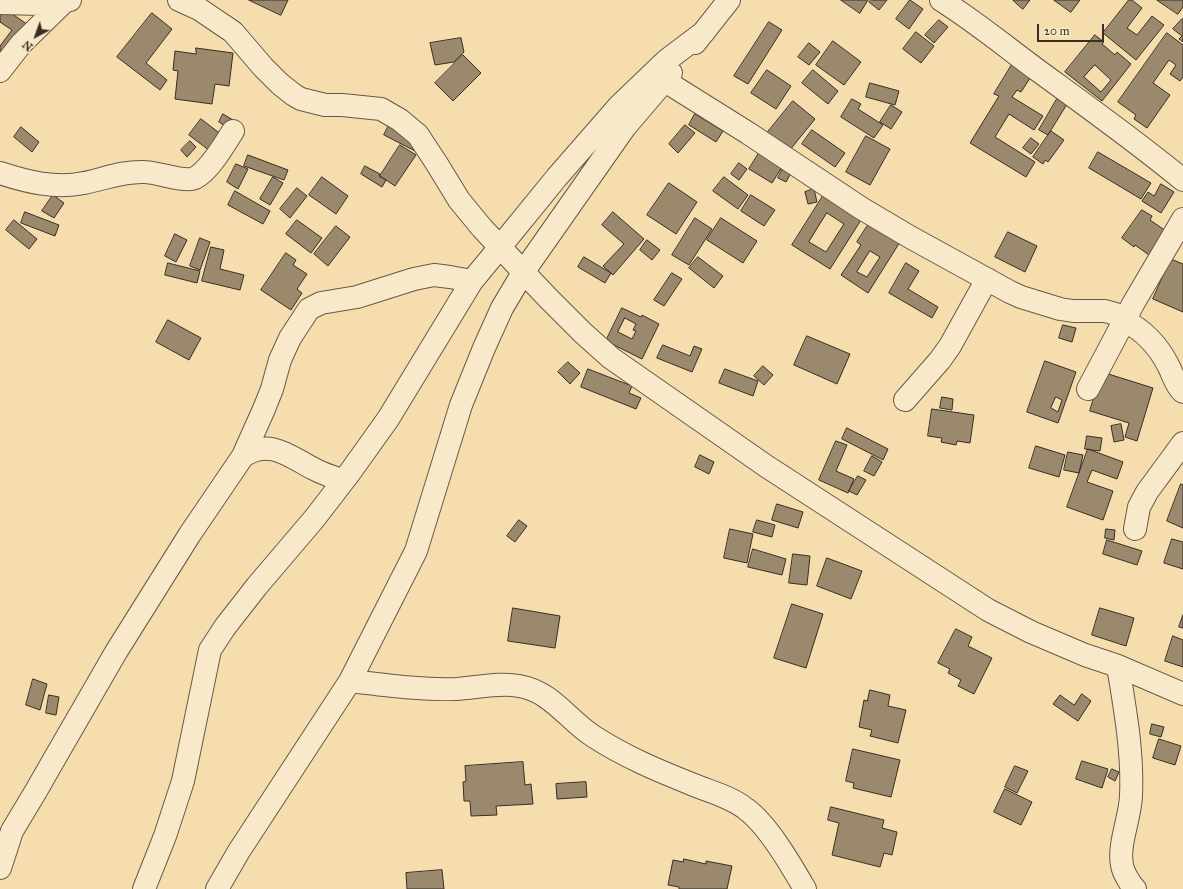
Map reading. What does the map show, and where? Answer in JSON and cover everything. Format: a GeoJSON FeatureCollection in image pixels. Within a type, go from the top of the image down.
{"type":"FeatureCollection","features":[{"type":"Feature","properties":{"kind":"street"},"geometry":{"type":"LineString","coordinates":[[179,0],[199,9],[233,32],[263,68],[294,96],[324,105],[342,105],[381,109],[400,120],[418,135],[438,164],[459,200],[500,247],[547,297],[611,358],[766,466],[988,610],[1031,632],[1085,655],[1155,681],[1183,694]]}},
{"type":"Feature","properties":{"kind":"street"},"geometry":{"type":"LineString","coordinates":[[217,889],[239,851],[350,681],[416,551],[460,405],[502,308],[524,272],[625,127],[665,81],[729,0]]}},
{"type":"Feature","properties":{"kind":"street"},"geometry":{"type":"LineString","coordinates":[[941,0],[991,34],[1146,150],[1183,180]]}},
{"type":"Feature","properties":{"kind":"street"},"geometry":{"type":"LineString","coordinates":[[0,3],[42,4],[67,1]]}},
{"type":"Feature","properties":{"kind":"street"},"geometry":{"type":"LineString","coordinates":[[0,71],[22,44],[67,1]]}},
{"type":"Feature","properties":{"kind":"street"},"geometry":{"type":"LineString","coordinates":[[144,889],[165,836],[183,781],[212,646],[257,586],[344,481],[388,420],[472,281],[557,177],[619,106],[667,60],[704,32]]}},
{"type":"Feature","properties":{"kind":"street"},"geometry":{"type":"LineString","coordinates":[[665,81],[748,133],[861,208],[910,237],[1021,297],[1053,307],[1073,311],[1105,311],[1125,319],[1141,331],[1163,356],[1169,365],[1176,383],[1183,392]]}},
{"type":"Feature","properties":{"kind":"street"},"geometry":{"type":"LineString","coordinates":[[0,173],[44,184],[83,183],[128,172],[160,174],[179,179],[191,180],[196,178],[204,171],[220,152],[233,131]]}},
{"type":"Feature","properties":{"kind":"street"},"geometry":{"type":"LineString","coordinates":[[1088,389],[1125,319],[1183,219]]}},
{"type":"Feature","properties":{"kind":"street"},"geometry":{"type":"LineString","coordinates":[[0,868],[12,831],[36,792],[112,658],[190,534],[243,456],[272,389],[280,360],[290,338],[306,313],[315,305],[320,303],[357,297],[414,279],[434,275],[472,281]]}},
{"type":"Feature","properties":{"kind":"street"},"geometry":{"type":"LineString","coordinates":[[905,400],[940,360],[950,346],[987,279]]}},
{"type":"Feature","properties":{"kind":"street"},"geometry":{"type":"LineString","coordinates":[[1135,529],[1139,507],[1147,492],[1183,443]]}},
{"type":"Feature","properties":{"kind":"street"},"geometry":{"type":"LineString","coordinates":[[243,456],[256,449],[271,448],[280,450],[316,470],[344,481]]}},
{"type":"Feature","properties":{"kind":"street"},"geometry":{"type":"LineString","coordinates":[[1118,666],[1126,710],[1132,778],[1130,808],[1121,848],[1122,866],[1135,889]]}},
{"type":"Feature","properties":{"kind":"street"},"geometry":{"type":"LineString","coordinates":[[350,681],[400,687],[455,689],[519,685],[538,691],[591,735],[619,752],[646,765],[731,800],[745,808],[764,827],[805,889]]}},
{"type":"Feature","properties":{"kind":"building"},"geometry":{"type":"Polygon","coordinates":[[[249,0],[288,0],[281,15],[249,0]]]}},
{"type":"Feature","properties":{"kind":"building"},"geometry":{"type":"Polygon","coordinates":[[[841,0],[868,0],[860,13],[841,0]]]}},
{"type":"Feature","properties":{"kind":"building"},"geometry":{"type":"Polygon","coordinates":[[[871,0],[887,0],[879,10],[869,2],[871,0]]]}},
{"type":"Feature","properties":{"kind":"building"},"geometry":{"type":"Polygon","coordinates":[[[910,0],[923,9],[909,29],[896,19],[910,0]]]}},
{"type":"Feature","properties":{"kind":"building"},"geometry":{"type":"Polygon","coordinates":[[[1013,0],[1030,0],[1023,9],[1013,0]]]}},
{"type":"Feature","properties":{"kind":"building"},"geometry":{"type":"Polygon","coordinates":[[[1054,0],[1080,0],[1071,12],[1054,0]]]}},
{"type":"Feature","properties":{"kind":"building"},"geometry":{"type":"Polygon","coordinates":[[[1129,0],[1132,0],[1142,8],[1127,28],[1137,35],[1152,16],[1164,25],[1136,60],[1103,33],[1129,0]]]}},
{"type":"Feature","properties":{"kind":"building"},"geometry":{"type":"Polygon","coordinates":[[[1157,0],[1183,0],[1183,7],[1178,14],[1157,0]]]}},
{"type":"Feature","properties":{"kind":"building"},"geometry":{"type":"Polygon","coordinates":[[[1,6],[28,25],[6,55],[0,51],[0,46],[12,30],[0,22],[1,6]]]}},
{"type":"Feature","properties":{"kind":"building"},"geometry":{"type":"Polygon","coordinates":[[[152,13],[172,29],[146,63],[167,80],[160,90],[117,57],[152,13]]]}},
{"type":"Feature","properties":{"kind":"building"},"geometry":{"type":"Polygon","coordinates":[[[1182,19],[1183,42],[1179,39],[1182,36],[1173,29],[1182,19]]]}},
{"type":"Feature","properties":{"kind":"building"},"geometry":{"type":"Polygon","coordinates":[[[939,20],[948,27],[934,43],[925,35],[939,20]]]}},
{"type":"Feature","properties":{"kind":"building"},"geometry":{"type":"Polygon","coordinates":[[[769,22],[782,30],[748,84],[734,76],[769,22]]]}},
{"type":"Feature","properties":{"kind":"building"},"geometry":{"type":"Polygon","coordinates":[[[916,32],[934,46],[921,63],[903,49],[916,32]]]}},
{"type":"Feature","properties":{"kind":"building"},"geometry":{"type":"Polygon","coordinates":[[[1167,33],[1183,45],[1183,77],[1180,81],[1170,74],[1176,65],[1169,60],[1153,83],[1170,95],[1147,128],[1134,119],[1136,115],[1118,102],[1167,33]]]}},
{"type":"Feature","properties":{"kind":"building"},"geometry":{"type":"Polygon","coordinates":[[[1095,35],[1104,42],[1102,44],[1115,55],[1117,52],[1131,64],[1102,101],[1065,72],[1095,35]],[[1095,65],[1084,77],[1101,92],[1111,80],[1095,65]]]}},
{"type":"Feature","properties":{"kind":"building"},"geometry":{"type":"Polygon","coordinates":[[[461,38],[464,52],[454,62],[435,65],[430,43],[461,38]]]}},
{"type":"Feature","properties":{"kind":"building"},"geometry":{"type":"Polygon","coordinates":[[[833,41],[861,62],[844,85],[816,65],[833,41]]]}},
{"type":"Feature","properties":{"kind":"building"},"geometry":{"type":"Polygon","coordinates":[[[809,43],[820,52],[809,65],[798,57],[809,43]]]}},
{"type":"Feature","properties":{"kind":"building"},"geometry":{"type":"Polygon","coordinates":[[[196,48],[233,53],[229,86],[215,84],[212,104],[175,99],[178,71],[173,70],[175,51],[196,54],[196,48]]]}},
{"type":"Feature","properties":{"kind":"building"},"geometry":{"type":"Polygon","coordinates":[[[463,55],[481,73],[453,101],[435,83],[463,55]]]}},
{"type":"Feature","properties":{"kind":"building"},"geometry":{"type":"Polygon","coordinates":[[[1013,63],[1032,75],[1021,92],[1017,90],[1012,97],[1043,116],[1034,130],[1009,114],[995,137],[1035,162],[1026,177],[970,143],[999,96],[994,94],[1013,63]]]}},
{"type":"Feature","properties":{"kind":"building"},"geometry":{"type":"Polygon","coordinates":[[[767,70],[791,86],[776,109],[751,93],[767,70]]]}},
{"type":"Feature","properties":{"kind":"building"},"geometry":{"type":"Polygon","coordinates":[[[813,70],[838,91],[828,104],[802,83],[813,70]]]}},
{"type":"Feature","properties":{"kind":"building"},"geometry":{"type":"Polygon","coordinates":[[[870,83],[899,91],[895,105],[866,97],[870,83]]]}},
{"type":"Feature","properties":{"kind":"building"},"geometry":{"type":"Polygon","coordinates":[[[852,99],[861,104],[858,109],[883,125],[874,138],[841,117],[852,99]]]}},
{"type":"Feature","properties":{"kind":"building"},"geometry":{"type":"Polygon","coordinates":[[[1057,99],[1067,104],[1048,135],[1039,130],[1057,99]]]}},
{"type":"Feature","properties":{"kind":"building"},"geometry":{"type":"Polygon","coordinates":[[[793,101],[815,119],[789,151],[767,133],[793,101]]]}},
{"type":"Feature","properties":{"kind":"building"},"geometry":{"type":"Polygon","coordinates":[[[891,105],[902,112],[891,129],[880,122],[891,105]]]}},
{"type":"Feature","properties":{"kind":"building"},"geometry":{"type":"Polygon","coordinates":[[[223,114],[233,120],[228,128],[219,122],[223,114]]]}},
{"type":"Feature","properties":{"kind":"building"},"geometry":{"type":"Polygon","coordinates":[[[695,114],[723,131],[716,142],[689,125],[695,114]]]}},
{"type":"Feature","properties":{"kind":"building"},"geometry":{"type":"Polygon","coordinates":[[[201,119],[222,135],[210,151],[189,135],[201,119]]]}},
{"type":"Feature","properties":{"kind":"building"},"geometry":{"type":"Polygon","coordinates":[[[389,125],[422,143],[417,152],[384,135],[389,125]]]}},
{"type":"Feature","properties":{"kind":"building"},"geometry":{"type":"Polygon","coordinates":[[[685,125],[695,133],[678,153],[669,144],[685,125]]]}},
{"type":"Feature","properties":{"kind":"building"},"geometry":{"type":"Polygon","coordinates":[[[21,127],[39,142],[32,152],[14,137],[21,127]]]}},
{"type":"Feature","properties":{"kind":"building"},"geometry":{"type":"Polygon","coordinates":[[[812,130],[845,153],[835,167],[802,144],[812,130]]]}},
{"type":"Feature","properties":{"kind":"building"},"geometry":{"type":"Polygon","coordinates":[[[1051,131],[1064,140],[1048,162],[1045,160],[1043,164],[1033,157],[1051,131]]]}},
{"type":"Feature","properties":{"kind":"building"},"geometry":{"type":"Polygon","coordinates":[[[866,136],[890,149],[870,185],[846,172],[866,136]]]}},
{"type":"Feature","properties":{"kind":"building"},"geometry":{"type":"Polygon","coordinates":[[[1031,138],[1039,144],[1031,154],[1023,148],[1031,138]]]}},
{"type":"Feature","properties":{"kind":"building"},"geometry":{"type":"Polygon","coordinates":[[[190,141],[196,147],[187,157],[181,150],[190,141]]]}},
{"type":"Feature","properties":{"kind":"building"},"geometry":{"type":"Polygon","coordinates":[[[400,145],[416,155],[395,186],[380,176],[400,145]]]}},
{"type":"Feature","properties":{"kind":"building"},"geometry":{"type":"Polygon","coordinates":[[[1098,152],[1151,183],[1141,199],[1089,168],[1098,152]]]}},
{"type":"Feature","properties":{"kind":"building"},"geometry":{"type":"Polygon","coordinates":[[[759,153],[782,167],[772,183],[749,169],[759,153]]]}},
{"type":"Feature","properties":{"kind":"building"},"geometry":{"type":"Polygon","coordinates":[[[248,155],[288,170],[284,180],[244,166],[248,155]]]}},
{"type":"Feature","properties":{"kind":"building"},"geometry":{"type":"Polygon","coordinates":[[[739,163],[747,169],[739,180],[731,174],[739,163]]]}},
{"type":"Feature","properties":{"kind":"building"},"geometry":{"type":"Polygon","coordinates":[[[236,164],[248,169],[238,189],[227,182],[236,164]]]}},
{"type":"Feature","properties":{"kind":"building"},"geometry":{"type":"Polygon","coordinates":[[[365,166],[380,174],[379,176],[386,180],[382,187],[361,174],[365,166]]]}},
{"type":"Feature","properties":{"kind":"building"},"geometry":{"type":"Polygon","coordinates":[[[783,168],[791,173],[786,182],[778,178],[783,168]]]}},
{"type":"Feature","properties":{"kind":"building"},"geometry":{"type":"Polygon","coordinates":[[[273,177],[283,183],[270,205],[260,199],[273,177]]]}},
{"type":"Feature","properties":{"kind":"building"},"geometry":{"type":"Polygon","coordinates":[[[322,177],[348,196],[336,214],[309,195],[322,177]]]}},
{"type":"Feature","properties":{"kind":"building"},"geometry":{"type":"Polygon","coordinates":[[[724,177],[748,195],[738,209],[713,191],[724,177]]]}},
{"type":"Feature","properties":{"kind":"building"},"geometry":{"type":"Polygon","coordinates":[[[669,183],[697,202],[676,234],[647,215],[669,183]]]}},
{"type":"Feature","properties":{"kind":"building"},"geometry":{"type":"Polygon","coordinates":[[[1161,184],[1174,192],[1161,213],[1142,201],[1148,192],[1154,196],[1161,184]]]}},
{"type":"Feature","properties":{"kind":"building"},"geometry":{"type":"Polygon","coordinates":[[[297,188],[307,196],[290,218],[280,209],[297,188]]]}},
{"type":"Feature","properties":{"kind":"building"},"geometry":{"type":"Polygon","coordinates":[[[814,189],[817,202],[808,204],[805,192],[814,189]]]}},
{"type":"Feature","properties":{"kind":"building"},"geometry":{"type":"Polygon","coordinates":[[[235,191],[270,211],[263,224],[228,205],[235,191]]]}},
{"type":"Feature","properties":{"kind":"building"},"geometry":{"type":"Polygon","coordinates":[[[53,195],[64,203],[54,218],[42,211],[53,195]]]}},
{"type":"Feature","properties":{"kind":"building"},"geometry":{"type":"Polygon","coordinates":[[[751,195],[775,210],[764,226],[741,211],[751,195]]]}},
{"type":"Feature","properties":{"kind":"building"},"geometry":{"type":"Polygon","coordinates":[[[823,196],[861,220],[830,269],[792,245],[823,196]],[[827,213],[809,242],[826,252],[844,224],[827,213]]]}},
{"type":"Feature","properties":{"kind":"building"},"geometry":{"type":"Polygon","coordinates":[[[1142,210],[1152,216],[1150,220],[1166,231],[1149,255],[1135,245],[1134,247],[1122,238],[1142,210]]]}},
{"type":"Feature","properties":{"kind":"building"},"geometry":{"type":"Polygon","coordinates":[[[25,212],[59,225],[55,236],[21,223],[25,212]]]}},
{"type":"Feature","properties":{"kind":"building"},"geometry":{"type":"Polygon","coordinates":[[[613,212],[644,239],[613,275],[603,266],[624,244],[602,225],[613,212]]]}},
{"type":"Feature","properties":{"kind":"building"},"geometry":{"type":"Polygon","coordinates":[[[695,218],[712,229],[689,265],[672,255],[695,218]]]}},
{"type":"Feature","properties":{"kind":"building"},"geometry":{"type":"Polygon","coordinates":[[[721,218],[757,241],[743,263],[707,240],[721,218]]]}},
{"type":"Feature","properties":{"kind":"building"},"geometry":{"type":"Polygon","coordinates":[[[14,220],[37,239],[29,249],[6,230],[14,220]]]}},
{"type":"Feature","properties":{"kind":"building"},"geometry":{"type":"Polygon","coordinates":[[[297,220],[322,238],[311,253],[286,234],[297,220]]]}},
{"type":"Feature","properties":{"kind":"building"},"geometry":{"type":"Polygon","coordinates":[[[870,222],[900,242],[868,293],[841,275],[861,245],[857,242],[870,222]],[[870,251],[857,272],[867,277],[880,257],[870,251]]]}},
{"type":"Feature","properties":{"kind":"building"},"geometry":{"type":"Polygon","coordinates":[[[336,226],[350,237],[328,266],[314,254],[336,226]]]}},
{"type":"Feature","properties":{"kind":"building"},"geometry":{"type":"Polygon","coordinates":[[[1008,232],[1037,246],[1025,272],[995,257],[1008,232]]]}},
{"type":"Feature","properties":{"kind":"building"},"geometry":{"type":"Polygon","coordinates":[[[175,234],[187,240],[176,262],[165,256],[175,234]]]}},
{"type":"Feature","properties":{"kind":"building"},"geometry":{"type":"Polygon","coordinates":[[[200,238],[210,242],[200,270],[190,266],[200,238]]]}},
{"type":"Feature","properties":{"kind":"building"},"geometry":{"type":"Polygon","coordinates":[[[647,240],[660,250],[652,260],[640,250],[647,240]]]}},
{"type":"Feature","properties":{"kind":"building"},"geometry":{"type":"Polygon","coordinates":[[[211,247],[224,250],[220,269],[244,275],[240,290],[202,281],[211,247]]]}},
{"type":"Feature","properties":{"kind":"building"},"geometry":{"type":"Polygon","coordinates":[[[286,253],[296,260],[293,265],[307,274],[297,289],[302,293],[291,310],[261,290],[286,253]]]}},
{"type":"Feature","properties":{"kind":"building"},"geometry":{"type":"Polygon","coordinates":[[[584,257],[611,273],[605,283],[578,267],[584,257]]]}},
{"type":"Feature","properties":{"kind":"building"},"geometry":{"type":"Polygon","coordinates":[[[698,257],[723,276],[714,288],[689,268],[698,257]]]}},
{"type":"Feature","properties":{"kind":"building"},"geometry":{"type":"Polygon","coordinates":[[[1171,259],[1183,264],[1183,312],[1153,299],[1171,259]]]}},
{"type":"Feature","properties":{"kind":"building"},"geometry":{"type":"Polygon","coordinates":[[[168,263],[200,271],[197,283],[165,275],[168,263]]]}},
{"type":"Feature","properties":{"kind":"building"},"geometry":{"type":"Polygon","coordinates":[[[906,263],[919,271],[908,289],[938,307],[932,318],[889,293],[906,263]]]}},
{"type":"Feature","properties":{"kind":"building"},"geometry":{"type":"Polygon","coordinates":[[[672,273],[682,279],[664,306],[654,300],[672,273]]]}},
{"type":"Feature","properties":{"kind":"building"},"geometry":{"type":"Polygon","coordinates":[[[622,308],[641,317],[642,315],[659,324],[642,359],[606,341],[622,308]],[[625,318],[618,332],[632,339],[636,331],[633,330],[636,324],[625,318]]]}},
{"type":"Feature","properties":{"kind":"building"},"geometry":{"type":"Polygon","coordinates":[[[168,320],[201,338],[189,360],[156,342],[168,320]]]}},
{"type":"Feature","properties":{"kind":"building"},"geometry":{"type":"Polygon","coordinates":[[[1063,325],[1076,328],[1072,342],[1059,338],[1063,325]]]}},
{"type":"Feature","properties":{"kind":"building"},"geometry":{"type":"Polygon","coordinates":[[[807,336],[850,354],[837,384],[794,365],[807,336]]]}},
{"type":"Feature","properties":{"kind":"building"},"geometry":{"type":"Polygon","coordinates":[[[663,345],[690,356],[694,346],[702,349],[692,372],[657,358],[663,345]]]}},
{"type":"Feature","properties":{"kind":"building"},"geometry":{"type":"Polygon","coordinates":[[[1045,361],[1076,372],[1058,423],[1027,412],[1045,361]],[[1056,397],[1051,408],[1058,412],[1062,400],[1056,397]]]}},
{"type":"Feature","properties":{"kind":"building"},"geometry":{"type":"Polygon","coordinates":[[[568,362],[580,373],[570,384],[558,372],[568,362]]]}},
{"type":"Feature","properties":{"kind":"building"},"geometry":{"type":"Polygon","coordinates":[[[763,366],[773,375],[764,385],[754,376],[763,366]]]}},
{"type":"Feature","properties":{"kind":"building"},"geometry":{"type":"Polygon","coordinates":[[[588,369],[632,386],[629,393],[641,398],[636,409],[581,387],[588,369]]]}},
{"type":"Feature","properties":{"kind":"building"},"geometry":{"type":"Polygon","coordinates":[[[725,369],[758,381],[753,396],[719,383],[725,369]]]}},
{"type":"Feature","properties":{"kind":"building"},"geometry":{"type":"Polygon","coordinates":[[[1102,372],[1153,388],[1137,441],[1125,437],[1129,423],[1090,411],[1102,372]]]}},
{"type":"Feature","properties":{"kind":"building"},"geometry":{"type":"Polygon","coordinates":[[[942,397],[953,399],[952,410],[940,408],[942,397]]]}},
{"type":"Feature","properties":{"kind":"building"},"geometry":{"type":"Polygon","coordinates":[[[932,409],[974,415],[970,443],[957,441],[956,445],[941,442],[942,438],[928,436],[932,409]]]}},
{"type":"Feature","properties":{"kind":"building"},"geometry":{"type":"Polygon","coordinates":[[[1121,424],[1124,440],[1114,442],[1111,426],[1121,424]]]}},
{"type":"Feature","properties":{"kind":"building"},"geometry":{"type":"Polygon","coordinates":[[[847,428],[888,449],[883,460],[842,439],[847,428]]]}},
{"type":"Feature","properties":{"kind":"building"},"geometry":{"type":"Polygon","coordinates":[[[1087,436],[1102,438],[1100,451],[1085,449],[1087,436]]]}},
{"type":"Feature","properties":{"kind":"building"},"geometry":{"type":"Polygon","coordinates":[[[836,441],[847,445],[836,471],[854,479],[848,493],[819,480],[836,441]]]}},
{"type":"Feature","properties":{"kind":"building"},"geometry":{"type":"Polygon","coordinates":[[[1036,446],[1065,455],[1059,477],[1029,468],[1036,446]]]}},
{"type":"Feature","properties":{"kind":"building"},"geometry":{"type":"Polygon","coordinates":[[[1088,449],[1123,462],[1117,479],[1092,470],[1087,482],[1113,491],[1103,520],[1067,507],[1088,449]]]}},
{"type":"Feature","properties":{"kind":"building"},"geometry":{"type":"Polygon","coordinates":[[[1068,452],[1083,455],[1079,473],[1064,470],[1068,452]]]}},
{"type":"Feature","properties":{"kind":"building"},"geometry":{"type":"Polygon","coordinates":[[[700,455],[714,462],[709,474],[695,467],[700,455]]]}},
{"type":"Feature","properties":{"kind":"building"},"geometry":{"type":"Polygon","coordinates":[[[872,456],[882,462],[874,476],[864,471],[872,456]]]}},
{"type":"Feature","properties":{"kind":"building"},"geometry":{"type":"Polygon","coordinates":[[[858,476],[866,480],[857,495],[849,491],[858,476]]]}},
{"type":"Feature","properties":{"kind":"building"},"geometry":{"type":"Polygon","coordinates":[[[1181,484],[1183,485],[1183,528],[1167,521],[1181,484]]]}},
{"type":"Feature","properties":{"kind":"building"},"geometry":{"type":"Polygon","coordinates":[[[777,504],[803,512],[798,528],[772,520],[777,504]]]}},
{"type":"Feature","properties":{"kind":"building"},"geometry":{"type":"Polygon","coordinates":[[[519,520],[527,526],[515,542],[507,536],[519,520]]]}},
{"type":"Feature","properties":{"kind":"building"},"geometry":{"type":"Polygon","coordinates":[[[757,520],[775,525],[772,537],[753,532],[757,520]]]}},
{"type":"Feature","properties":{"kind":"building"},"geometry":{"type":"Polygon","coordinates":[[[730,529],[753,534],[747,563],[724,558],[730,529]]]}},
{"type":"Feature","properties":{"kind":"building"},"geometry":{"type":"Polygon","coordinates":[[[1106,529],[1115,530],[1114,540],[1105,538],[1106,529]]]}},
{"type":"Feature","properties":{"kind":"building"},"geometry":{"type":"Polygon","coordinates":[[[1172,539],[1183,542],[1183,569],[1164,563],[1172,539]]]}},
{"type":"Feature","properties":{"kind":"building"},"geometry":{"type":"Polygon","coordinates":[[[1107,540],[1142,551],[1137,565],[1103,554],[1107,540]]]}},
{"type":"Feature","properties":{"kind":"building"},"geometry":{"type":"Polygon","coordinates":[[[753,549],[786,559],[782,575],[748,567],[753,549]]]}},
{"type":"Feature","properties":{"kind":"building"},"geometry":{"type":"Polygon","coordinates":[[[793,554],[810,556],[807,585],[789,583],[793,554]]]}},
{"type":"Feature","properties":{"kind":"building"},"geometry":{"type":"Polygon","coordinates":[[[827,558],[862,571],[851,599],[817,586],[827,558]]]}},
{"type":"Feature","properties":{"kind":"building"},"geometry":{"type":"Polygon","coordinates":[[[792,604],[823,614],[806,668],[774,658],[792,604]]]}},
{"type":"Feature","properties":{"kind":"building"},"geometry":{"type":"Polygon","coordinates":[[[513,608],[560,616],[555,648],[508,641],[513,608]]]}},
{"type":"Feature","properties":{"kind":"building"},"geometry":{"type":"Polygon","coordinates":[[[1100,608],[1134,618],[1126,646],[1092,635],[1100,608]]]}},
{"type":"Feature","properties":{"kind":"building"},"geometry":{"type":"Polygon","coordinates":[[[1183,615],[1183,628],[1179,627],[1183,615]]]}},
{"type":"Feature","properties":{"kind":"building"},"geometry":{"type":"Polygon","coordinates":[[[956,629],[972,637],[968,646],[992,658],[974,694],[958,686],[961,680],[948,673],[950,669],[938,663],[956,629]]]}},
{"type":"Feature","properties":{"kind":"building"},"geometry":{"type":"Polygon","coordinates":[[[1173,636],[1183,640],[1183,667],[1165,661],[1173,636]]]}},
{"type":"Feature","properties":{"kind":"building"},"geometry":{"type":"Polygon","coordinates":[[[33,679],[47,684],[40,710],[26,705],[33,679]]]}},
{"type":"Feature","properties":{"kind":"building"},"geometry":{"type":"Polygon","coordinates":[[[870,690],[890,695],[888,706],[906,710],[898,743],[870,736],[872,730],[859,727],[864,700],[867,701],[870,690]]]}},
{"type":"Feature","properties":{"kind":"building"},"geometry":{"type":"Polygon","coordinates":[[[1082,694],[1091,701],[1078,721],[1053,704],[1060,695],[1074,705],[1082,694]]]}},
{"type":"Feature","properties":{"kind":"building"},"geometry":{"type":"Polygon","coordinates":[[[49,695],[59,697],[56,715],[46,713],[49,695]]]}},
{"type":"Feature","properties":{"kind":"building"},"geometry":{"type":"Polygon","coordinates":[[[1152,724],[1164,727],[1161,737],[1150,734],[1152,724]]]}},
{"type":"Feature","properties":{"kind":"building"},"geometry":{"type":"Polygon","coordinates":[[[1159,739],[1181,746],[1175,765],[1153,758],[1159,739]]]}},
{"type":"Feature","properties":{"kind":"building"},"geometry":{"type":"Polygon","coordinates":[[[853,749],[900,760],[891,797],[853,788],[854,783],[846,781],[853,749]]]}},
{"type":"Feature","properties":{"kind":"building"},"geometry":{"type":"Polygon","coordinates":[[[1082,761],[1108,769],[1102,788],[1076,779],[1082,761]]]}},
{"type":"Feature","properties":{"kind":"building"},"geometry":{"type":"Polygon","coordinates":[[[523,762],[525,785],[531,784],[533,804],[496,806],[497,815],[471,816],[470,801],[464,801],[463,782],[466,781],[465,766],[523,762]]]}},
{"type":"Feature","properties":{"kind":"building"},"geometry":{"type":"Polygon","coordinates":[[[1015,766],[1028,771],[1017,793],[1005,787],[1015,766]]]}},
{"type":"Feature","properties":{"kind":"building"},"geometry":{"type":"Polygon","coordinates":[[[1112,769],[1119,772],[1115,781],[1108,777],[1112,769]]]}},
{"type":"Feature","properties":{"kind":"building"},"geometry":{"type":"Polygon","coordinates":[[[586,782],[587,797],[557,799],[556,784],[586,782]]]}},
{"type":"Feature","properties":{"kind":"building"},"geometry":{"type":"Polygon","coordinates":[[[1005,789],[1032,802],[1021,825],[994,812],[1005,789]]]}},
{"type":"Feature","properties":{"kind":"building"},"geometry":{"type":"Polygon","coordinates":[[[831,807],[884,820],[882,828],[897,832],[892,855],[884,853],[880,867],[832,855],[839,823],[828,820],[831,807]]]}},
{"type":"Feature","properties":{"kind":"building"},"geometry":{"type":"Polygon","coordinates":[[[684,859],[706,864],[706,861],[732,866],[727,889],[679,889],[679,887],[668,885],[673,860],[683,862],[684,859]]]}},
{"type":"Feature","properties":{"kind":"building"},"geometry":{"type":"Polygon","coordinates":[[[442,870],[444,889],[407,889],[406,873],[442,870]]]}}]}
